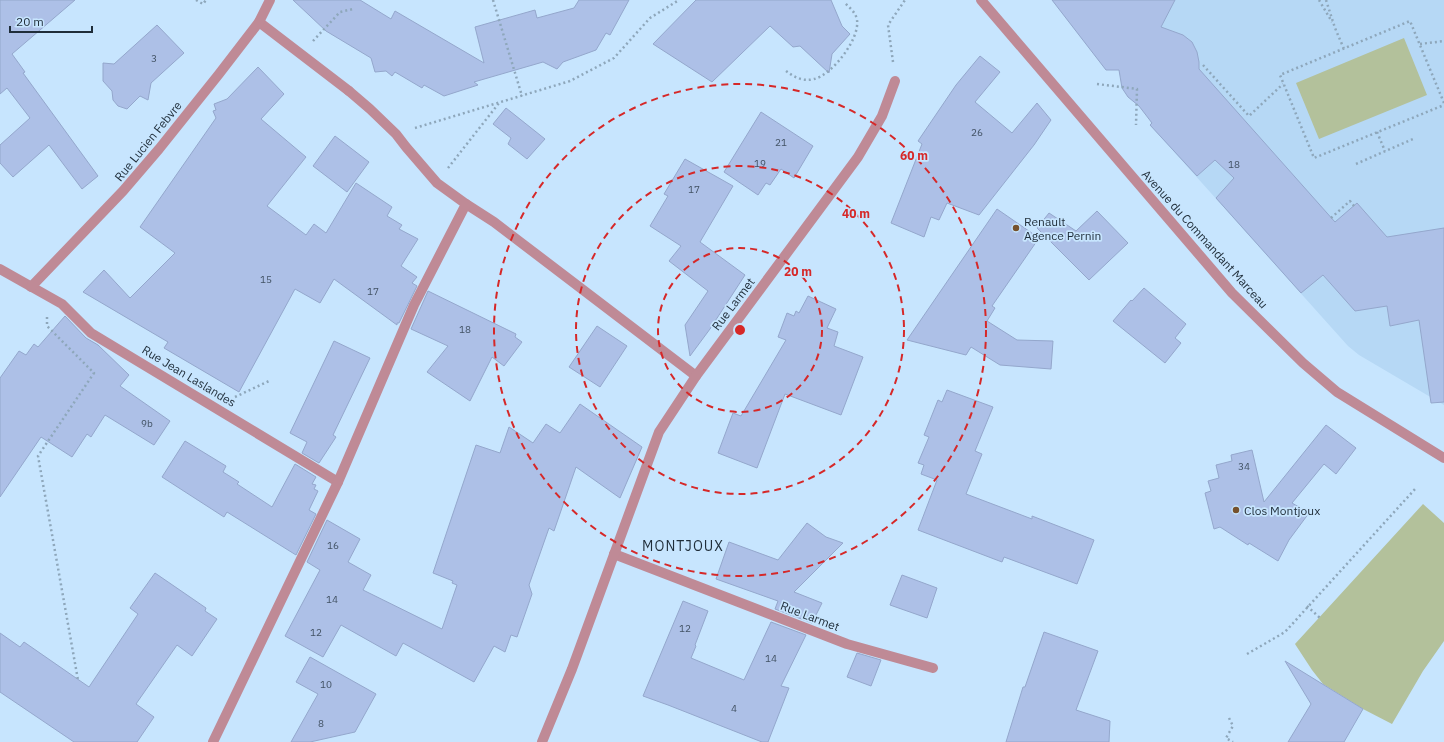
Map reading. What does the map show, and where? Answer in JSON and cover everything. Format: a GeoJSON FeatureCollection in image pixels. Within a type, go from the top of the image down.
{"type":"FeatureCollection","features":[{"type":"Feature","properties":{"kind":"street","name":"Rue Lucien Febvre"},"geometry":{"type":"LineString","coordinates":[[31,287],[123,191],[219,74],[259,22],[270,0]]}},
{"type":"Feature","properties":{"kind":"street","name":"Avenue du Commandant Marceau"},"geometry":{"type":"LineString","coordinates":[[981,0],[1232,293],[1303,363],[1337,392],[1444,458]]}},
{"type":"Feature","properties":{"kind":"street"},"geometry":{"type":"LineString","coordinates":[[259,22],[349,91],[370,109],[396,134],[437,183],[494,222],[696,376]]}},
{"type":"Feature","properties":{"kind":"street","name":"Rue Larmet"},"geometry":{"type":"LineString","coordinates":[[542,742],[572,669],[659,432],[696,376],[858,157],[882,116],[895,81]]}},
{"type":"Feature","properties":{"kind":"street"},"geometry":{"type":"LineString","coordinates":[[213,742],[338,482],[414,305],[466,204]]}},
{"type":"Feature","properties":{"kind":"street","name":"Rue Jean Laslandes"},"geometry":{"type":"LineString","coordinates":[[0,269],[62,304],[91,333],[338,482]]}},
{"type":"Feature","properties":{"kind":"street","name":"Rue Larmet"},"geometry":{"type":"LineString","coordinates":[[614,554],[847,644],[933,668]]}},
{"type":"Feature","properties":{"kind":"path"},"geometry":{"type":"LineString","coordinates":[[196,0],[202,4],[206,0]]}},
{"type":"Feature","properties":{"kind":"path"},"geometry":{"type":"LineString","coordinates":[[492,0],[522,96]]}},
{"type":"Feature","properties":{"kind":"path"},"geometry":{"type":"LineString","coordinates":[[396,134],[570,81],[614,58],[650,18],[679,0]]}},
{"type":"Feature","properties":{"kind":"path"},"geometry":{"type":"LineString","coordinates":[[895,81],[888,25],[905,0]]}},
{"type":"Feature","properties":{"kind":"path"},"geometry":{"type":"LineString","coordinates":[[1319,0],[1335,28],[1344,48]]}},
{"type":"Feature","properties":{"kind":"path"},"geometry":{"type":"LineString","coordinates":[[1326,0],[1335,28]]}},
{"type":"Feature","properties":{"kind":"path"},"geometry":{"type":"LineString","coordinates":[[786,71],[794,77],[804,80],[814,79],[826,73],[848,49],[857,32],[857,20],[854,12],[845,3]]}},
{"type":"Feature","properties":{"kind":"path"},"geometry":{"type":"LineString","coordinates":[[300,54],[340,12],[353,9]]}},
{"type":"Feature","properties":{"kind":"path"},"geometry":{"type":"LineString","coordinates":[[1410,21],[1420,44],[1444,104],[1314,158],[1280,75],[1410,21]]}},
{"type":"Feature","properties":{"kind":"path"},"geometry":{"type":"LineString","coordinates":[[1420,44],[1444,41]]}},
{"type":"Feature","properties":{"kind":"path"},"geometry":{"type":"LineString","coordinates":[[1203,65],[1249,116],[1284,84]]}},
{"type":"Feature","properties":{"kind":"path"},"geometry":{"type":"LineString","coordinates":[[1098,84],[1137,89],[1136,125]]}},
{"type":"Feature","properties":{"kind":"path"},"geometry":{"type":"LineString","coordinates":[[437,183],[499,102]]}},
{"type":"Feature","properties":{"kind":"path"},"geometry":{"type":"LineString","coordinates":[[1377,132],[1385,151]]}},
{"type":"Feature","properties":{"kind":"path"},"geometry":{"type":"LineString","coordinates":[[1356,164],[1414,139]]}},
{"type":"Feature","properties":{"kind":"path"},"geometry":{"type":"LineString","coordinates":[[1331,218],[1350,201],[1354,206]]}},
{"type":"Feature","properties":{"kind":"path"},"geometry":{"type":"LineString","coordinates":[[49,297],[47,326],[94,373],[38,456],[78,680]]}},
{"type":"Feature","properties":{"kind":"path"},"geometry":{"type":"LineString","coordinates":[[214,407],[268,381]]}},
{"type":"Feature","properties":{"kind":"path"},"geometry":{"type":"LineString","coordinates":[[1247,654],[1285,632],[1307,606],[1416,488]]}},
{"type":"Feature","properties":{"kind":"path"},"geometry":{"type":"LineString","coordinates":[[1307,606],[1320,618]]}},
{"type":"Feature","properties":{"kind":"path"},"geometry":{"type":"LineString","coordinates":[[1229,718],[1233,726],[1226,738],[1233,742]]}},
{"type":"Feature","properties":{"kind":"shaded area"},"geometry":{"type":"Polygon","coordinates":[[[1052,0],[1444,0],[1444,405],[1359,355],[1348,346],[1150,125],[1151,120],[1119,67],[1114,70],[1106,70],[1052,0]]]}},
{"type":"Feature","properties":{"kind":"green space"},"geometry":{"type":"Polygon","coordinates":[[[1404,38],[1427,95],[1319,139],[1296,83],[1404,38]]]}},
{"type":"Feature","properties":{"kind":"green space"},"geometry":{"type":"Polygon","coordinates":[[[1423,504],[1444,523],[1444,641],[1423,671],[1392,724],[1363,709],[1323,684],[1295,644],[1423,504]]]}},
{"type":"Feature","properties":{"kind":"building"},"geometry":{"type":"Polygon","coordinates":[[[0,0],[75,0],[12,54],[25,72],[23,73],[98,176],[82,189],[49,145],[13,177],[0,163],[0,145],[30,118],[7,88],[0,94],[0,0]]]}},
{"type":"Feature","properties":{"kind":"building"},"geometry":{"type":"Polygon","coordinates":[[[293,0],[360,0],[391,19],[395,11],[484,63],[475,27],[535,10],[537,18],[574,8],[579,0],[629,0],[610,35],[606,33],[596,50],[563,62],[557,69],[543,62],[474,82],[478,85],[444,96],[424,85],[422,88],[395,72],[392,76],[386,71],[375,72],[371,58],[326,31],[293,0]]]}},
{"type":"Feature","properties":{"kind":"building"},"geometry":{"type":"Polygon","coordinates":[[[696,0],[831,0],[842,26],[850,34],[832,54],[829,73],[800,46],[793,47],[770,26],[712,82],[653,44],[696,0]]]}},
{"type":"Feature","properties":{"kind":"building"},"geometry":{"type":"Polygon","coordinates":[[[1052,0],[1175,0],[1161,27],[1183,35],[1192,42],[1197,52],[1199,69],[1335,222],[1357,203],[1387,237],[1444,228],[1444,402],[1431,403],[1419,320],[1390,326],[1387,306],[1355,311],[1323,275],[1301,293],[1216,198],[1234,178],[1215,160],[1197,176],[1150,125],[1152,123],[1139,106],[1128,97],[1122,88],[1119,70],[1106,70],[1052,0]]]}},
{"type":"Feature","properties":{"kind":"building"},"geometry":{"type":"Polygon","coordinates":[[[157,25],[184,53],[151,83],[148,100],[140,96],[127,109],[118,106],[113,100],[112,91],[103,81],[103,63],[114,64],[157,25]]]}},
{"type":"Feature","properties":{"kind":"building"},"geometry":{"type":"Polygon","coordinates":[[[980,56],[1000,72],[975,102],[1012,133],[1037,103],[1051,120],[1034,145],[979,215],[947,203],[939,220],[931,217],[924,237],[891,223],[922,144],[918,141],[956,85],[980,56]]]}},
{"type":"Feature","properties":{"kind":"building"},"geometry":{"type":"Polygon","coordinates":[[[258,67],[284,94],[261,119],[306,157],[267,206],[306,235],[314,224],[326,233],[356,183],[392,207],[387,216],[402,225],[399,229],[418,239],[401,266],[417,277],[412,283],[417,286],[397,325],[334,279],[320,303],[295,289],[239,392],[164,348],[168,342],[83,292],[104,270],[130,298],[175,253],[140,227],[216,118],[213,111],[216,110],[214,104],[227,99],[258,67]]]}},
{"type":"Feature","properties":{"kind":"building"},"geometry":{"type":"Polygon","coordinates":[[[506,108],[545,139],[527,159],[508,144],[511,138],[493,124],[506,108]]]}},
{"type":"Feature","properties":{"kind":"building"},"geometry":{"type":"Polygon","coordinates":[[[761,112],[813,146],[794,178],[781,169],[770,185],[766,183],[758,195],[724,172],[761,112]]]}},
{"type":"Feature","properties":{"kind":"building"},"geometry":{"type":"Polygon","coordinates":[[[335,136],[369,162],[347,192],[313,166],[335,136]]]}},
{"type":"Feature","properties":{"kind":"building"},"geometry":{"type":"Polygon","coordinates":[[[685,159],[733,186],[700,242],[745,275],[710,329],[690,356],[685,325],[708,291],[669,261],[681,246],[650,226],[668,196],[664,194],[685,159]]]}},
{"type":"Feature","properties":{"kind":"building"},"geometry":{"type":"Polygon","coordinates":[[[997,209],[1039,238],[992,306],[995,308],[987,321],[1017,340],[1053,341],[1051,369],[1000,365],[971,347],[966,355],[907,340],[997,209]]]}},
{"type":"Feature","properties":{"kind":"building"},"geometry":{"type":"Polygon","coordinates":[[[1097,211],[1128,243],[1089,280],[1037,228],[1049,213],[1076,231],[1097,211]]]}},
{"type":"Feature","properties":{"kind":"building"},"geometry":{"type":"Polygon","coordinates":[[[1144,288],[1186,324],[1175,338],[1181,343],[1165,363],[1113,321],[1131,300],[1132,301],[1144,288]]]}},
{"type":"Feature","properties":{"kind":"building"},"geometry":{"type":"Polygon","coordinates":[[[428,291],[516,334],[515,337],[522,342],[504,366],[492,357],[470,401],[427,372],[448,346],[411,329],[428,291]]]}},
{"type":"Feature","properties":{"kind":"building"},"geometry":{"type":"Polygon","coordinates":[[[808,296],[836,309],[827,328],[838,332],[834,346],[863,357],[841,415],[785,394],[757,468],[718,453],[733,413],[741,416],[786,340],[778,337],[787,313],[794,316],[796,311],[799,313],[808,296]]]}},
{"type":"Feature","properties":{"kind":"building"},"geometry":{"type":"Polygon","coordinates":[[[65,316],[86,338],[98,345],[129,375],[120,386],[170,421],[154,445],[105,415],[91,437],[87,434],[72,457],[41,437],[0,497],[0,378],[19,351],[26,355],[34,344],[38,347],[65,316]]]}},
{"type":"Feature","properties":{"kind":"building"},"geometry":{"type":"Polygon","coordinates":[[[597,326],[627,346],[600,387],[569,367],[597,326]]]}},
{"type":"Feature","properties":{"kind":"building"},"geometry":{"type":"Polygon","coordinates":[[[334,341],[370,358],[333,435],[336,437],[319,463],[302,453],[307,442],[290,433],[334,341]]]}},
{"type":"Feature","properties":{"kind":"building"},"geometry":{"type":"Polygon","coordinates":[[[947,390],[993,407],[975,451],[982,454],[966,494],[1032,519],[1032,516],[1094,540],[1077,584],[1004,557],[1002,562],[918,530],[937,480],[921,474],[924,465],[918,463],[929,437],[924,435],[938,400],[942,402],[947,390]]]}},
{"type":"Feature","properties":{"kind":"building"},"geometry":{"type":"Polygon","coordinates":[[[580,404],[642,447],[620,498],[576,467],[554,531],[549,528],[529,585],[532,594],[517,637],[511,635],[505,652],[494,646],[474,682],[403,643],[396,656],[341,625],[323,657],[285,636],[320,570],[307,562],[327,520],[360,539],[348,562],[371,575],[363,590],[442,629],[457,585],[452,583],[453,581],[433,573],[476,445],[500,453],[509,427],[533,443],[546,424],[560,433],[580,404]]]}},
{"type":"Feature","properties":{"kind":"building"},"geometry":{"type":"Polygon","coordinates":[[[1326,425],[1356,448],[1336,474],[1324,464],[1292,503],[1309,513],[1289,540],[1278,561],[1249,543],[1248,545],[1220,527],[1214,529],[1205,493],[1211,491],[1208,481],[1219,478],[1216,465],[1232,461],[1231,455],[1252,450],[1264,502],[1326,425]]]}},
{"type":"Feature","properties":{"kind":"building"},"geometry":{"type":"Polygon","coordinates":[[[185,441],[226,466],[223,472],[239,482],[237,484],[272,507],[295,464],[316,477],[312,484],[316,485],[314,489],[318,491],[309,510],[316,514],[296,555],[227,512],[224,517],[162,477],[185,441]]]}},
{"type":"Feature","properties":{"kind":"building"},"geometry":{"type":"Polygon","coordinates":[[[807,523],[826,537],[843,543],[794,592],[822,603],[812,623],[775,609],[778,601],[716,579],[729,542],[778,560],[807,523]]]}},
{"type":"Feature","properties":{"kind":"building"},"geometry":{"type":"Polygon","coordinates":[[[155,573],[206,608],[205,611],[217,619],[192,656],[177,645],[136,704],[154,717],[137,742],[74,742],[0,692],[0,633],[20,647],[24,642],[89,687],[138,614],[130,608],[155,573]]]}},
{"type":"Feature","properties":{"kind":"building"},"geometry":{"type":"Polygon","coordinates":[[[902,575],[937,588],[927,618],[890,605],[902,575]]]}},
{"type":"Feature","properties":{"kind":"building"},"geometry":{"type":"Polygon","coordinates":[[[683,601],[708,611],[691,658],[744,680],[771,622],[806,635],[781,686],[789,688],[768,742],[762,742],[643,696],[683,601]]]}},
{"type":"Feature","properties":{"kind":"building"},"geometry":{"type":"Polygon","coordinates":[[[1044,632],[1098,651],[1076,710],[1110,721],[1109,742],[1006,742],[1023,687],[1025,687],[1044,632]]]}},
{"type":"Feature","properties":{"kind":"building"},"geometry":{"type":"Polygon","coordinates":[[[857,653],[881,660],[871,686],[847,677],[857,653]]]}},
{"type":"Feature","properties":{"kind":"building"},"geometry":{"type":"Polygon","coordinates":[[[310,657],[376,694],[355,732],[310,742],[291,742],[318,694],[296,682],[310,657]]]}},
{"type":"Feature","properties":{"kind":"building"},"geometry":{"type":"Polygon","coordinates":[[[1285,661],[1363,709],[1344,742],[1288,742],[1311,704],[1285,661]]]}},
{"type":"Feature","properties":{"kind":"place","name":"Renault Agence Pernin"},"geometry":{"type":"Point","coordinates":[1016,228]}},
{"type":"Feature","properties":{"kind":"place","name":"Clos Montjoux"},"geometry":{"type":"Point","coordinates":[1236,510]}},
{"type":"Feature","properties":{"kind":"district","name":"MONTJOUX"},"geometry":{"type":"Point","coordinates":[683,546]}}]}
